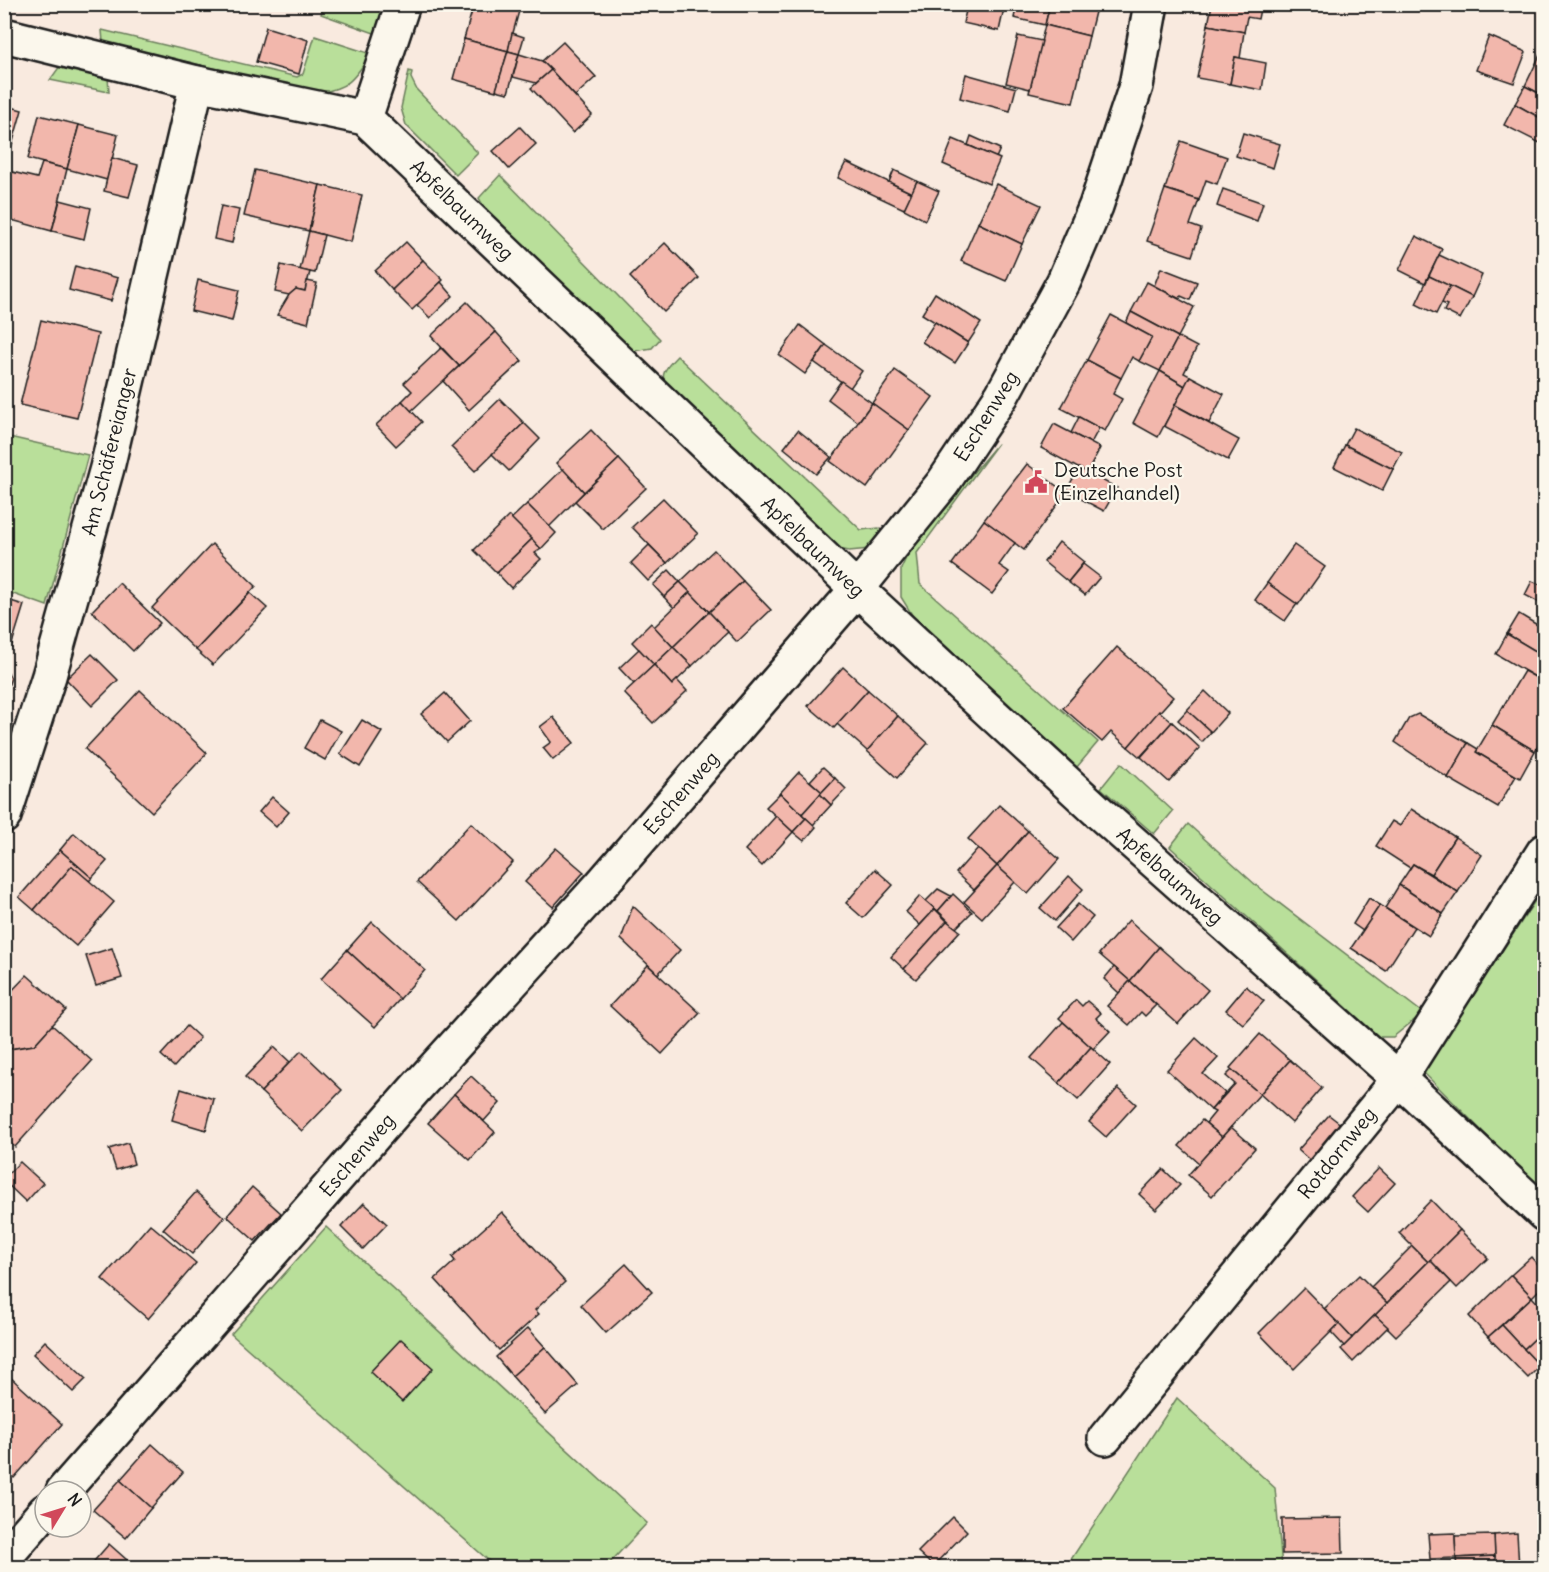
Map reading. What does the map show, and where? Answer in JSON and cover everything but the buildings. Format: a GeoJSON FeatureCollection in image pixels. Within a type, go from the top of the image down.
{"type":"FeatureCollection","features":[{"type":"Feature","properties":{"kind":"street"},"geometry":{"type":"LineString","coordinates":[[4,35],[197,83],[365,118],[403,4]]}},
{"type":"Feature","properties":{"kind":"street","name":"Eschenweg"},"geometry":{"type":"LineString","coordinates":[[74,1479],[407,1098],[600,886],[856,590],[943,483],[1002,395],[1064,281],[1096,206],[1136,86],[1151,4]]}},
{"type":"Feature","properties":{"kind":"street","name":"Am Schäfereianger"},"geometry":{"type":"LineString","coordinates":[[4,816],[46,686],[107,468],[197,83]]}},
{"type":"Feature","properties":{"kind":"street","name":"Apfelbaumweg"},"geometry":{"type":"LineString","coordinates":[[365,118],[856,590],[1102,815],[1399,1079],[1545,1214]]}},
{"type":"Feature","properties":{"kind":"street","name":"Rotdornweg"},"geometry":{"type":"LineString","coordinates":[[1105,1438],[1399,1079],[1545,850]]}},
{"type":"Feature","properties":{"kind":"street"},"geometry":{"type":"LineString","coordinates":[[5,1557],[33,1526]]}},
{"type":"Feature","properties":{"kind":"green space"},"geometry":{"type":"Polygon","coordinates":[[[324,5],[386,5],[377,34],[321,14],[324,5]]]}},
{"type":"Feature","properties":{"kind":"green space"},"geometry":{"type":"Polygon","coordinates":[[[102,30],[297,77],[303,74],[315,36],[371,54],[350,81],[338,88],[319,93],[103,42],[102,30]]]}},
{"type":"Feature","properties":{"kind":"green space"},"geometry":{"type":"Polygon","coordinates":[[[60,66],[108,76],[109,92],[50,80],[60,66]]]}},
{"type":"Feature","properties":{"kind":"green space"},"geometry":{"type":"Polygon","coordinates":[[[409,71],[412,72],[411,78],[417,90],[478,153],[456,175],[406,125],[401,108],[409,71]]]}},
{"type":"Feature","properties":{"kind":"green space"},"geometry":{"type":"Polygon","coordinates":[[[500,175],[660,339],[652,348],[628,352],[488,214],[479,198],[500,175]]]}},
{"type":"Feature","properties":{"kind":"green space"},"geometry":{"type":"Polygon","coordinates":[[[677,356],[861,530],[879,528],[885,534],[870,549],[849,551],[829,547],[669,396],[664,383],[664,374],[667,366],[677,356]]]}},
{"type":"Feature","properties":{"kind":"green space"},"geometry":{"type":"Polygon","coordinates":[[[5,436],[88,455],[47,606],[5,591],[5,436]]]}},
{"type":"Feature","properties":{"kind":"green space"},"geometry":{"type":"Polygon","coordinates":[[[998,443],[917,553],[920,584],[1098,742],[1077,767],[917,623],[901,597],[901,569],[911,547],[998,443]]]}},
{"type":"Feature","properties":{"kind":"green space"},"geometry":{"type":"Polygon","coordinates":[[[1121,763],[1173,811],[1154,834],[1101,788],[1121,763]]]}},
{"type":"Feature","properties":{"kind":"green space"},"geometry":{"type":"Polygon","coordinates":[[[1188,824],[1258,887],[1423,1013],[1393,1037],[1379,1037],[1170,847],[1188,824]]]}},
{"type":"Feature","properties":{"kind":"green space"},"geometry":{"type":"Polygon","coordinates":[[[1544,887],[1544,1193],[1423,1072],[1544,887]]]}},
{"type":"Feature","properties":{"kind":"green space"},"geometry":{"type":"Polygon","coordinates":[[[326,1227],[647,1523],[606,1567],[496,1567],[231,1334],[326,1227]]]}},
{"type":"Feature","properties":{"kind":"green space"},"geometry":{"type":"Polygon","coordinates":[[[1177,1398],[1275,1488],[1282,1567],[1066,1567],[1177,1398]]]}},
{"type":"Feature","properties":{"kind":"place","name":"Deutsche Post (Einzelhandel)"},"geometry":{"type":"Point","coordinates":[1036,482]}}]}
